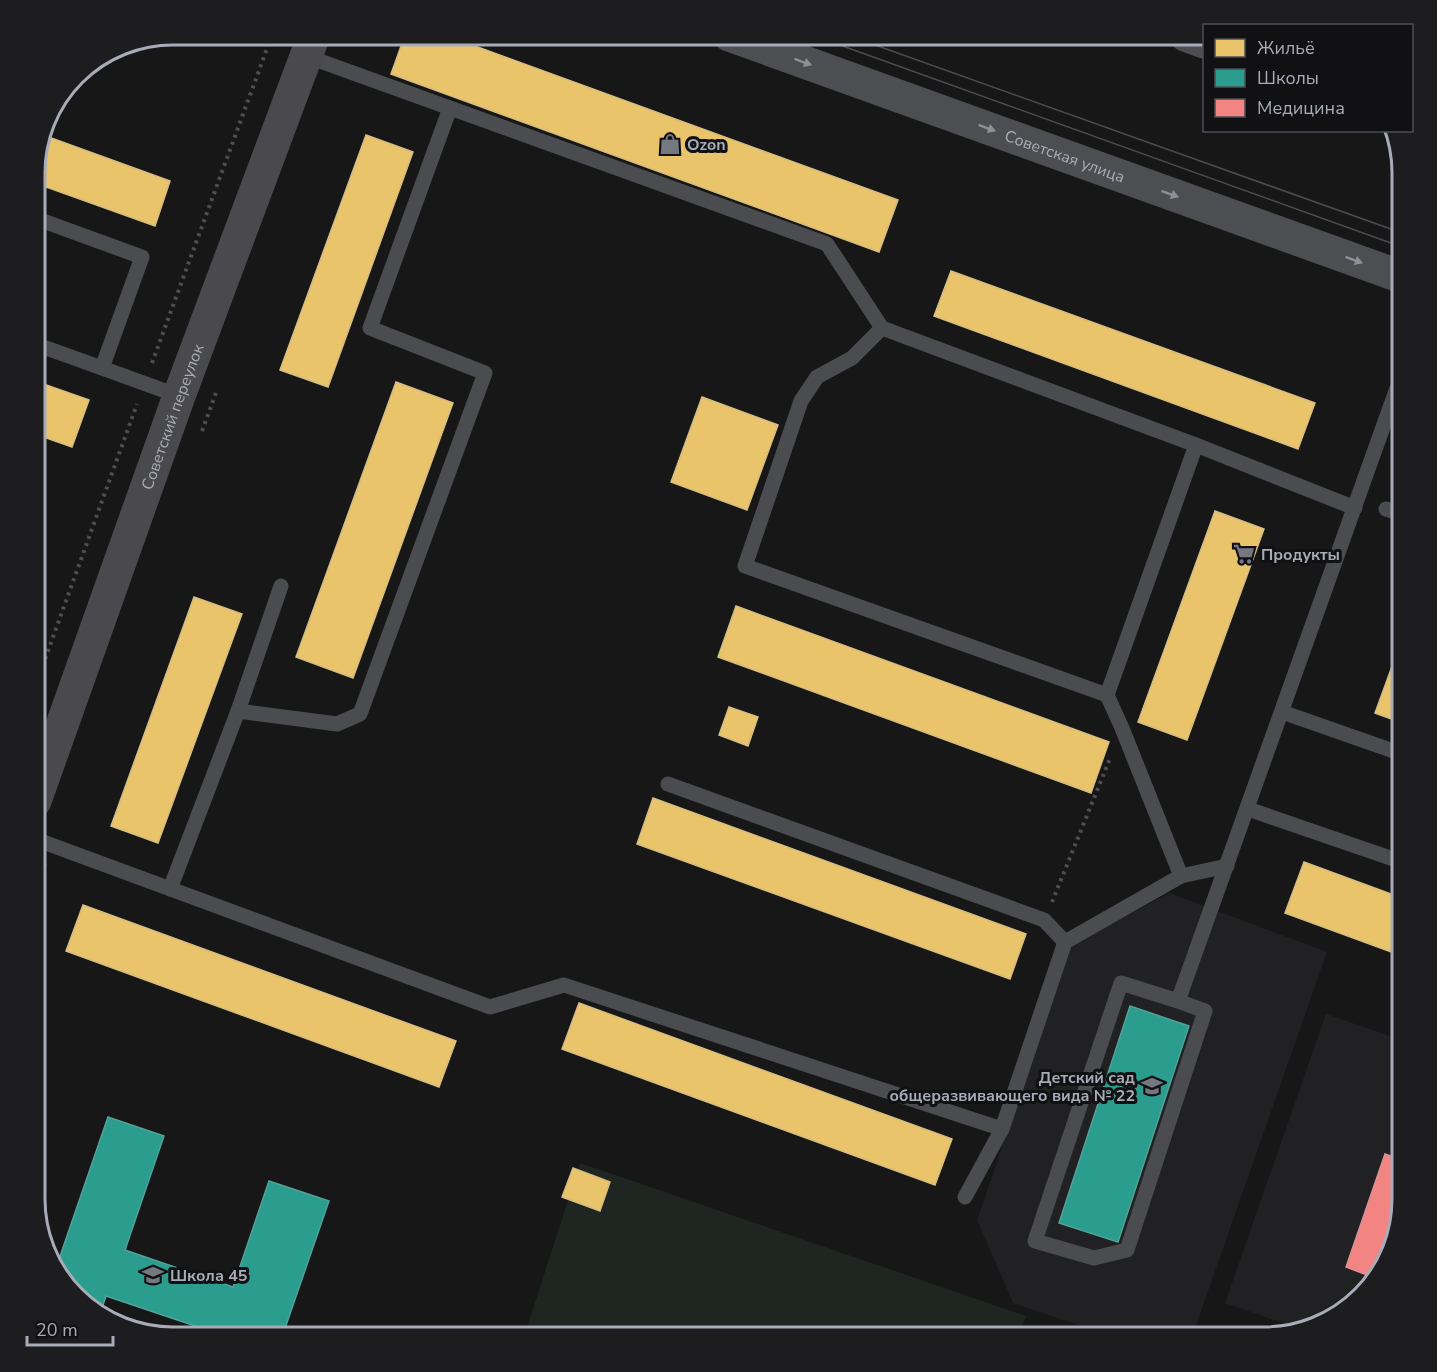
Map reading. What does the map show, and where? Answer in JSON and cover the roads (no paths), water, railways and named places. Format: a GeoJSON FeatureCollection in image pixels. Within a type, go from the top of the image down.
{"type":"FeatureCollection","features":[{"type":"Feature","properties":{"kind":"main road","name":"Советская улица"},"geometry":{"type":"LineString","coordinates":[[757,45],[1392,273]]}},
{"type":"Feature","properties":{"kind":"street","name":"Советский переулок"},"geometry":{"type":"LineString","coordinates":[[45,773],[179,396],[310,45]]}},
{"type":"Feature","properties":{"kind":"lane"},"geometry":{"type":"LineString","coordinates":[[310,45],[450,108],[826,244],[882,328],[1196,445],[1355,508]]}},
{"type":"Feature","properties":{"kind":"lane"},"geometry":{"type":"LineString","coordinates":[[238,711],[337,723],[360,714],[485,373],[370,328],[450,108]]}},
{"type":"Feature","properties":{"kind":"lane"},"geometry":{"type":"LineString","coordinates":[[45,222],[142,257],[102,368]]}},
{"type":"Feature","properties":{"kind":"lane"},"geometry":{"type":"LineString","coordinates":[[882,328],[852,358],[817,377],[801,400],[745,566],[1107,695]]}},
{"type":"Feature","properties":{"kind":"lane"},"geometry":{"type":"LineString","coordinates":[[45,348],[179,396]]}},
{"type":"Feature","properties":{"kind":"lane"},"geometry":{"type":"LineString","coordinates":[[1178,1001],[1392,403]]}},
{"type":"Feature","properties":{"kind":"lane"},"geometry":{"type":"LineString","coordinates":[[1181,876],[1107,695],[1196,445]]}},
{"type":"Feature","properties":{"kind":"lane"},"geometry":{"type":"LineString","coordinates":[[1386,509],[1392,511]]}},
{"type":"Feature","properties":{"kind":"lane"},"geometry":{"type":"LineString","coordinates":[[170,889],[238,711],[281,586]]}},
{"type":"Feature","properties":{"kind":"lane"},"geometry":{"type":"LineString","coordinates":[[1282,712],[1392,750]]}},
{"type":"Feature","properties":{"kind":"lane"},"geometry":{"type":"LineString","coordinates":[[668,784],[1044,920],[1065,942]]}},
{"type":"Feature","properties":{"kind":"lane"},"geometry":{"type":"LineString","coordinates":[[1248,809],[1392,859]]}},
{"type":"Feature","properties":{"kind":"lane"},"geometry":{"type":"LineString","coordinates":[[45,843],[490,1007],[564,985],[1002,1129]]}},
{"type":"Feature","properties":{"kind":"lane"},"geometry":{"type":"LineString","coordinates":[[965,1197],[1002,1129],[1065,942],[1181,876],[1227,866]]}},
{"type":"Feature","properties":{"kind":"lane"},"geometry":{"type":"LineString","coordinates":[[1121,983],[1178,1001],[1205,1011],[1127,1250],[1094,1258],[1035,1241],[1121,983]]}},
{"type":"Feature","properties":{"kind":"tram line"},"geometry":{"type":"LineString","coordinates":[[840,45],[1392,243]]}},
{"type":"Feature","properties":{"kind":"tram line"},"geometry":{"type":"LineString","coordinates":[[875,45],[1392,229]]}},
{"type":"Feature","properties":{"kind":"place","name":"Ozon"},"geometry":{"type":"Point","coordinates":[670,144]}},
{"type":"Feature","properties":{"kind":"place","name":"Продукты"},"geometry":{"type":"Point","coordinates":[1244,554]}},
{"type":"Feature","properties":{"kind":"place","name":"Детский сад общеразвивающего вида № 22"},"geometry":{"type":"Point","coordinates":[1152,1086]}},
{"type":"Feature","properties":{"kind":"place","name":"Школа 45"},"geometry":{"type":"Point","coordinates":[153,1275]}}]}
